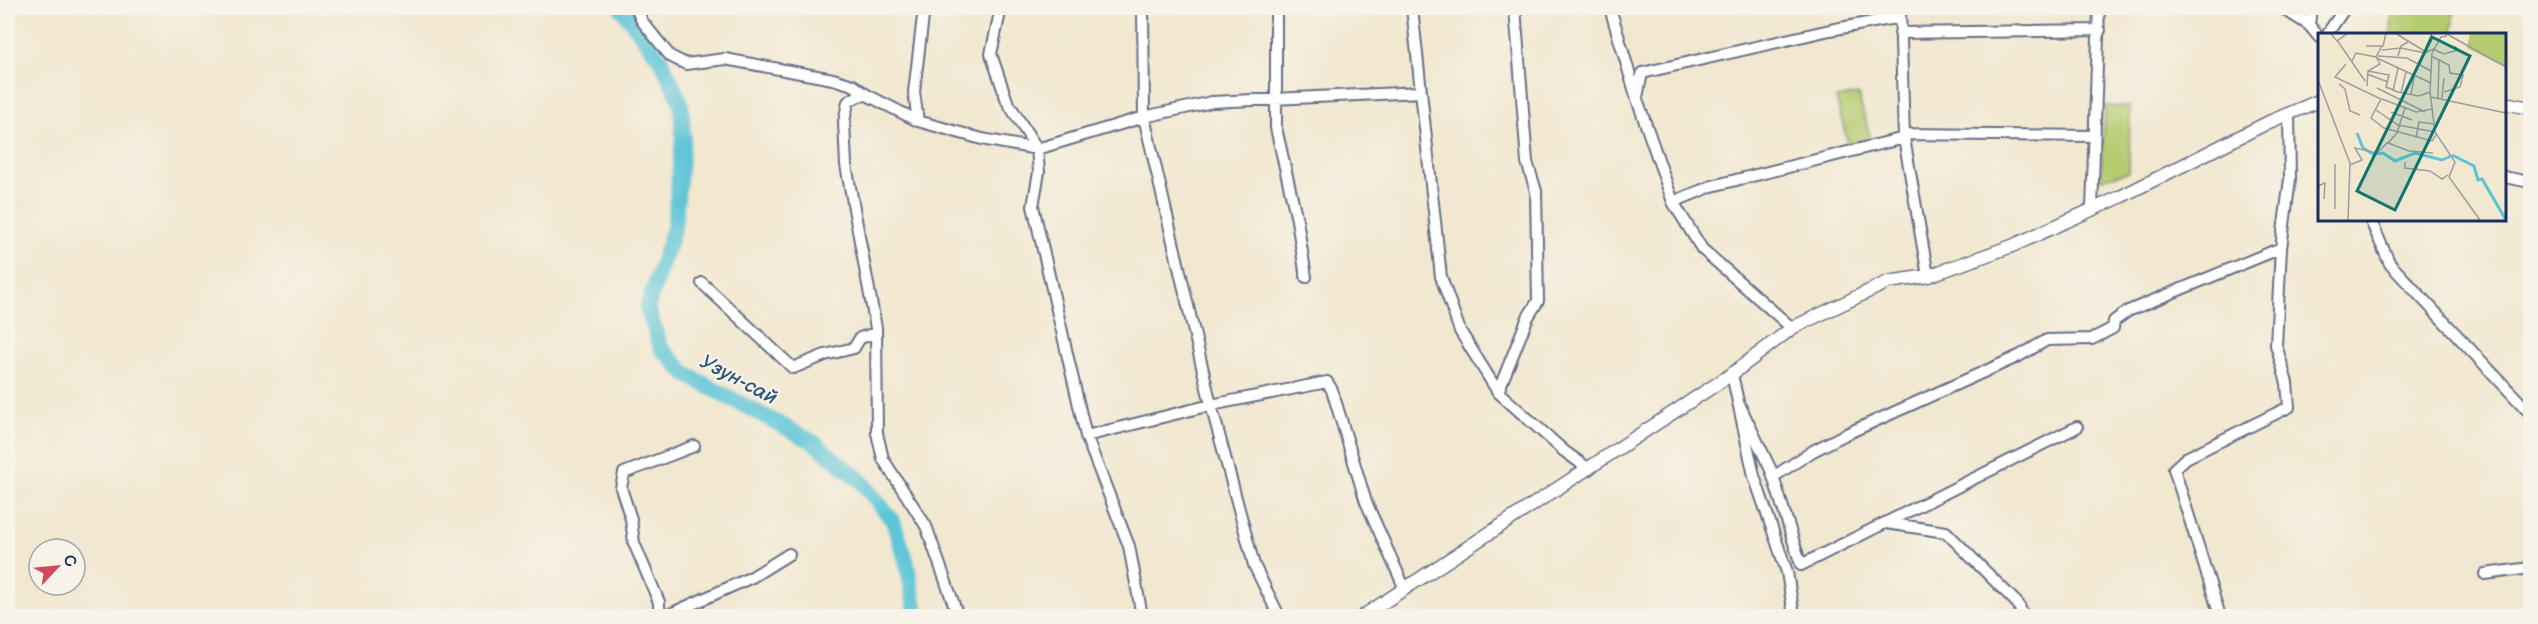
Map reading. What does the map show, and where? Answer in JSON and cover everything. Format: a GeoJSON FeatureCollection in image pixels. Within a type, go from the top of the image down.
{"type":"FeatureCollection","features":[{"type":"Feature","properties":{"kind":"street"},"geometry":{"type":"LineString","coordinates":[[636,8],[642,21],[670,56],[686,64],[725,59],[833,79],[854,85],[867,95],[918,122],[982,139],[1037,149],[1144,117],[1212,102],[1421,92]]}},
{"type":"Feature","properties":{"kind":"street"},"geometry":{"type":"LineString","coordinates":[[918,122],[914,92],[924,8]]}},
{"type":"Feature","properties":{"kind":"street"},"geometry":{"type":"LineString","coordinates":[[1001,8],[991,54],[1007,101],[1037,149],[1039,172],[1033,206],[1086,436],[1129,546],[1142,616]]}},
{"type":"Feature","properties":{"kind":"street"},"geometry":{"type":"LineString","coordinates":[[1143,8],[1144,117],[1211,405],[1254,565],[1279,616]]}},
{"type":"Feature","properties":{"kind":"street"},"geometry":{"type":"LineString","coordinates":[[1275,8],[1276,128],[1297,220],[1306,277]]}},
{"type":"Feature","properties":{"kind":"street"},"geometry":{"type":"LineString","coordinates":[[1412,8],[1441,278],[1460,331],[1498,392],[1564,451],[1589,469]]}},
{"type":"Feature","properties":{"kind":"street"},"geometry":{"type":"LineString","coordinates":[[1498,392],[1528,317],[1538,301],[1536,191],[1527,162],[1515,8]]}},
{"type":"Feature","properties":{"kind":"street"},"geometry":{"type":"LineString","coordinates":[[1610,8],[1637,99],[1673,202],[1702,249],[1792,328]]}},
{"type":"Feature","properties":{"kind":"street"},"geometry":{"type":"LineString","coordinates":[[2092,209],[2099,8]]}},
{"type":"Feature","properties":{"kind":"street"},"geometry":{"type":"LineString","coordinates":[[2282,8],[2309,25],[2318,36]]}},
{"type":"Feature","properties":{"kind":"street"},"geometry":{"type":"LineString","coordinates":[[2309,25],[2311,8]]}},
{"type":"Feature","properties":{"kind":"street"},"geometry":{"type":"LineString","coordinates":[[2329,33],[2345,8]]}},
{"type":"Feature","properties":{"kind":"street"},"geometry":{"type":"LineString","coordinates":[[1637,99],[1642,73],[1900,12],[1904,136],[1928,276]]}},
{"type":"Feature","properties":{"kind":"street"},"geometry":{"type":"LineString","coordinates":[[1900,33],[2100,30]]}},
{"type":"Feature","properties":{"kind":"street"},"geometry":{"type":"LineString","coordinates":[[867,95],[858,96],[848,102],[844,122],[846,165],[876,333],[877,433],[883,459],[926,526],[958,616]]}},
{"type":"Feature","properties":{"kind":"street"},"geometry":{"type":"LineString","coordinates":[[1363,616],[1732,374],[1792,328],[1888,282],[1928,276],[2012,246],[2289,113],[2318,101]]}},
{"type":"Feature","properties":{"kind":"street"},"geometry":{"type":"LineString","coordinates":[[2505,103],[2530,108]]}},
{"type":"Feature","properties":{"kind":"street"},"geometry":{"type":"LineString","coordinates":[[2220,616],[2174,469],[2186,458],[2289,407],[2287,383],[2276,345],[2281,248],[2290,179],[2289,113]]}},
{"type":"Feature","properties":{"kind":"street"},"geometry":{"type":"LineString","coordinates":[[1673,202],[1712,186],[1904,136],[2094,136]]}},
{"type":"Feature","properties":{"kind":"street"},"geometry":{"type":"LineString","coordinates":[[2505,177],[2530,182]]}},
{"type":"Feature","properties":{"kind":"street"},"geometry":{"type":"LineString","coordinates":[[2370,220],[2390,264],[2530,413]]}},
{"type":"Feature","properties":{"kind":"street"},"geometry":{"type":"LineString","coordinates":[[1773,477],[1813,451],[2019,356],[2047,340],[2092,339],[2113,328],[2114,321],[2128,311],[2281,248]]}},
{"type":"Feature","properties":{"kind":"street"},"geometry":{"type":"LineString","coordinates":[[702,283],[793,368],[825,354],[854,348],[860,338],[876,333]]}},
{"type":"Feature","properties":{"kind":"street"},"geometry":{"type":"LineString","coordinates":[[1732,374],[1754,476],[1787,572],[1794,616]]}},
{"type":"Feature","properties":{"kind":"street"},"geometry":{"type":"LineString","coordinates":[[1086,436],[1211,405],[1327,382],[1332,390],[1366,502],[1405,589]]}},
{"type":"Feature","properties":{"kind":"street"},"geometry":{"type":"LineString","coordinates":[[1740,406],[1773,477],[1801,565],[2078,427]]}},
{"type":"Feature","properties":{"kind":"street"},"geometry":{"type":"LineString","coordinates":[[659,616],[659,602],[634,543],[631,519],[621,488],[624,473],[694,446]]}},
{"type":"Feature","properties":{"kind":"street"},"geometry":{"type":"LineString","coordinates":[[1886,522],[1946,532],[2018,604],[2023,616]]}},
{"type":"Feature","properties":{"kind":"street"},"geometry":{"type":"LineString","coordinates":[[666,616],[752,577],[789,554]]}},
{"type":"Feature","properties":{"kind":"street"},"geometry":{"type":"LineString","coordinates":[[2485,574],[2530,568]]}},
{"type":"Feature","properties":{"kind":"green space"},"geometry":{"type":"Polygon","coordinates":[[[2392,8],[2454,8],[2453,33],[2391,33],[2392,8]]]}},
{"type":"Feature","properties":{"kind":"green space"},"geometry":{"type":"Polygon","coordinates":[[[1858,94],[1871,140],[1849,148],[1836,98],[1858,94]]]}},
{"type":"Feature","properties":{"kind":"green space"},"geometry":{"type":"Polygon","coordinates":[[[2105,106],[2130,107],[2129,172],[2101,179],[2105,106]]]}},
{"type":"Feature","properties":{"kind":"waterway","name":"Узун-сай"},"geometry":{"type":"LineString","coordinates":[[621,8],[662,62],[681,103],[683,138],[674,228],[647,308],[661,348],[687,375],[813,442],[860,480],[893,521],[906,560],[917,616]]}}]}
